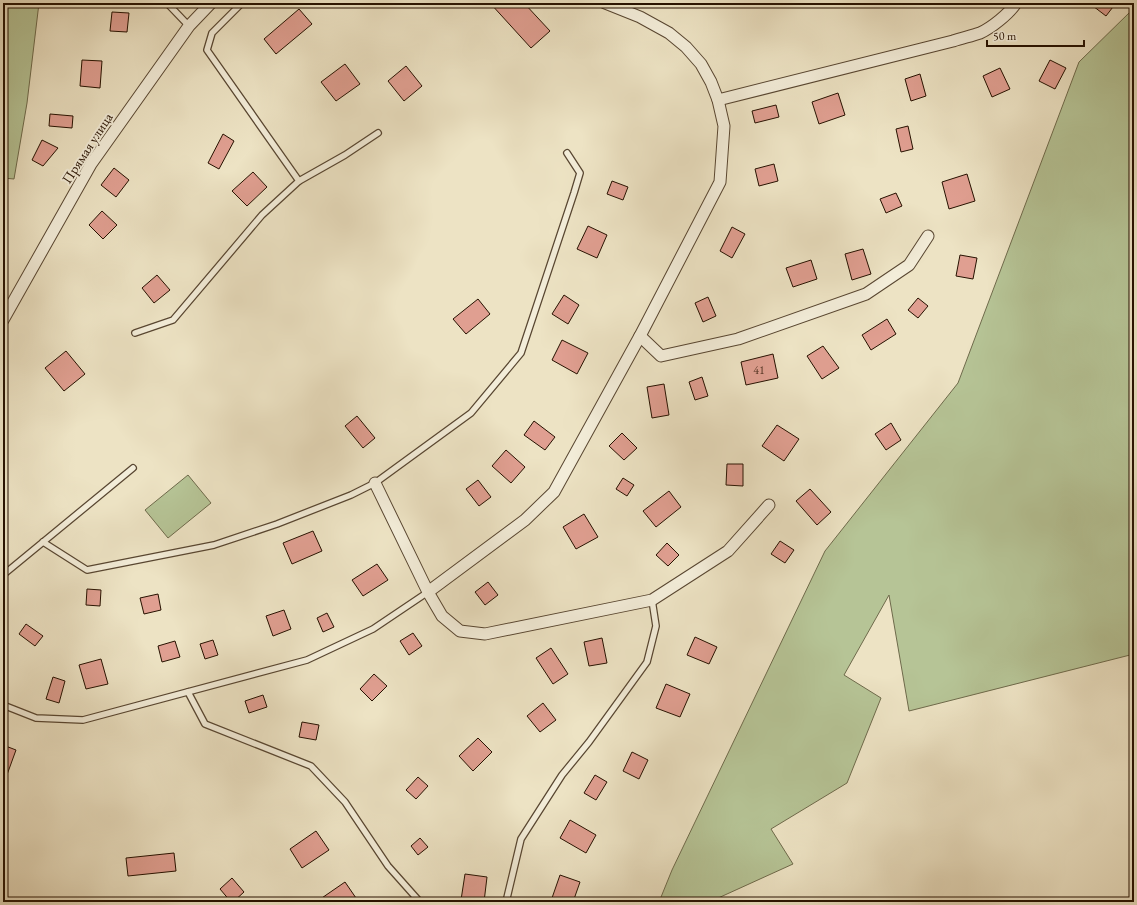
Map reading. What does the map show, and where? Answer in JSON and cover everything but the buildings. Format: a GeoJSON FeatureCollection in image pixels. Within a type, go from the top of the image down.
{"type":"FeatureCollection","features":[{"type":"Feature","properties":{"kind":"street","name":"Прямая улица"},"geometry":{"type":"LineString","coordinates":[[3,320],[92,164],[189,26],[211,3]]}},
{"type":"Feature","properties":{"kind":"street"},"geometry":{"type":"LineString","coordinates":[[428,592],[525,520],[554,492],[640,336],[720,182],[724,126],[712,82],[701,64],[686,47],[669,33],[640,17],[605,3]]}},
{"type":"Feature","properties":{"kind":"street"},"geometry":{"type":"LineString","coordinates":[[718,100],[953,41],[981,32],[999,20],[1013,8],[1016,3]]}},
{"type":"Feature","properties":{"kind":"street"},"geometry":{"type":"LineString","coordinates":[[640,336],[661,356],[738,339],[866,294],[909,265],[928,236]]}},
{"type":"Feature","properties":{"kind":"street"},"geometry":{"type":"LineString","coordinates":[[375,483],[428,592],[442,616],[460,631],[485,634],[652,600],[728,551],[769,505]]}},
{"type":"Feature","properties":{"kind":"lane"},"geometry":{"type":"LineString","coordinates":[[167,3],[189,26]]}},
{"type":"Feature","properties":{"kind":"lane"},"geometry":{"type":"LineString","coordinates":[[242,3],[212,33],[207,50],[299,181]]}},
{"type":"Feature","properties":{"kind":"lane"},"geometry":{"type":"LineString","coordinates":[[135,333],[173,320],[262,215],[299,181],[345,156],[378,133]]}},
{"type":"Feature","properties":{"kind":"lane"},"geometry":{"type":"LineString","coordinates":[[43,542],[87,570],[214,544],[278,524],[351,495],[375,483],[471,413],[521,353],[580,173],[567,153]]}},
{"type":"Feature","properties":{"kind":"lane"},"geometry":{"type":"LineString","coordinates":[[3,575],[133,468]]}},
{"type":"Feature","properties":{"kind":"lane"},"geometry":{"type":"LineString","coordinates":[[3,705],[36,718],[83,720],[307,660],[373,629],[428,592]]}},
{"type":"Feature","properties":{"kind":"lane"},"geometry":{"type":"LineString","coordinates":[[506,902],[521,839],[562,775],[589,742],[647,662],[656,626],[652,600]]}},
{"type":"Feature","properties":{"kind":"lane"},"geometry":{"type":"LineString","coordinates":[[188,692],[205,724],[311,766],[345,802],[388,866],[420,902]]}},
{"type":"Feature","properties":{"kind":"green space"},"geometry":{"type":"Polygon","coordinates":[[[3,3],[39,3],[27,103],[14,179],[3,178],[3,3]]]}},
{"type":"Feature","properties":{"kind":"green space"},"geometry":{"type":"Polygon","coordinates":[[[1131,3],[1134,3],[1134,654],[909,711],[889,595],[844,675],[881,698],[847,783],[771,829],[793,864],[716,899],[713,902],[659,902],[672,870],[825,551],[958,383],[1079,62],[1130,12],[1131,3]]]}},
{"type":"Feature","properties":{"kind":"green space"},"geometry":{"type":"Polygon","coordinates":[[[188,475],[211,503],[168,538],[145,510],[188,475]]]}}]}
